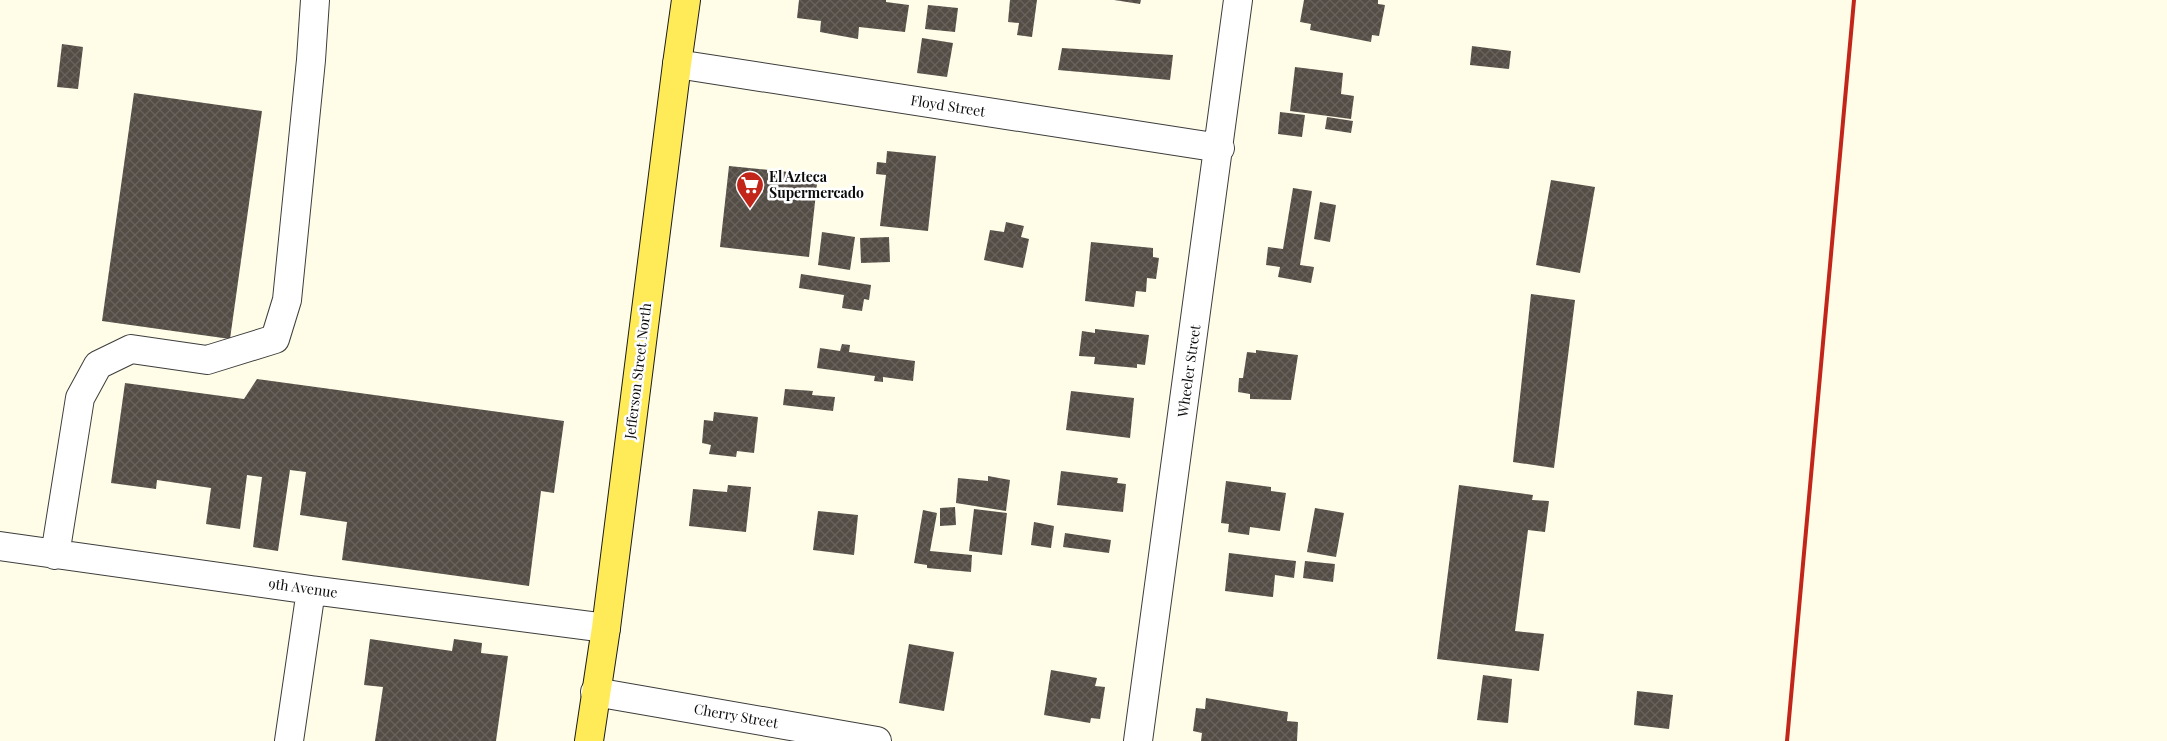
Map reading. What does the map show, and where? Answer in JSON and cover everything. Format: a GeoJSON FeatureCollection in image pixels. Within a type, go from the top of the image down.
{"type":"FeatureCollection","features":[{"type":"Feature","properties":{"kind":"main road","name":"Jefferson Street North"},"geometry":{"type":"LineString","coordinates":[[589,741],[606,628],[686,0]]}},
{"type":"Feature","properties":{"kind":"street"},"geometry":{"type":"LineString","coordinates":[[55,555],[80,398],[98,365],[131,349],[207,360],[274,339],[287,300],[311,60],[315,0]]}},
{"type":"Feature","properties":{"kind":"street","name":"Wheeler Street"},"geometry":{"type":"LineString","coordinates":[[1138,741],[1220,148],[1238,0]]}},
{"type":"Feature","properties":{"kind":"street","name":"Floyd Street"},"geometry":{"type":"LineString","coordinates":[[677,64],[1220,148]]}},
{"type":"Feature","properties":{"kind":"street","name":"9th Avenue"},"geometry":{"type":"LineString","coordinates":[[0,546],[311,590],[606,628]]}},
{"type":"Feature","properties":{"kind":"street"},"geometry":{"type":"LineString","coordinates":[[289,741],[311,590]]}},
{"type":"Feature","properties":{"kind":"street","name":"Cherry Street"},"geometry":{"type":"LineString","coordinates":[[595,692],[877,741]]}},
{"type":"Feature","properties":{"kind":"building"},"geometry":{"type":"Polygon","coordinates":[[[799,0],[886,0],[886,2],[909,5],[905,32],[859,27],[858,39],[820,32],[821,21],[797,18],[799,0]]]}},
{"type":"Feature","properties":{"kind":"building"},"geometry":{"type":"Polygon","coordinates":[[[1010,0],[1037,0],[1032,37],[1017,35],[1019,23],[1008,22],[1010,0]]]}},
{"type":"Feature","properties":{"kind":"building"},"geometry":{"type":"Polygon","coordinates":[[[1114,0],[1141,0],[1140,4],[1114,0]]]}},
{"type":"Feature","properties":{"kind":"building"},"geometry":{"type":"Polygon","coordinates":[[[1304,0],[1378,0],[1378,4],[1385,5],[1379,36],[1372,35],[1371,42],[1310,30],[1311,24],[1300,22],[1304,0]]]}},
{"type":"Feature","properties":{"kind":"building"},"geometry":{"type":"Polygon","coordinates":[[[928,5],[958,8],[955,32],[925,29],[928,5]]]}},
{"type":"Feature","properties":{"kind":"building"},"geometry":{"type":"Polygon","coordinates":[[[922,38],[953,43],[947,77],[917,73],[922,38]]]}},
{"type":"Feature","properties":{"kind":"building"},"geometry":{"type":"Polygon","coordinates":[[[62,44],[83,47],[78,89],[57,87],[62,44]]]}},
{"type":"Feature","properties":{"kind":"building"},"geometry":{"type":"Polygon","coordinates":[[[1472,46],[1511,51],[1509,69],[1470,65],[1472,46]]]}},
{"type":"Feature","properties":{"kind":"building"},"geometry":{"type":"Polygon","coordinates":[[[1062,48],[1173,55],[1170,80],[1058,70],[1062,48]]]}},
{"type":"Feature","properties":{"kind":"building"},"geometry":{"type":"Polygon","coordinates":[[[1295,67],[1343,73],[1341,94],[1354,96],[1351,119],[1290,111],[1295,67]]]}},
{"type":"Feature","properties":{"kind":"building"},"geometry":{"type":"Polygon","coordinates":[[[134,93],[262,111],[230,339],[102,321],[134,93]]]}},
{"type":"Feature","properties":{"kind":"building"},"geometry":{"type":"Polygon","coordinates":[[[1280,112],[1305,115],[1302,137],[1278,134],[1280,112]]]}},
{"type":"Feature","properties":{"kind":"building"},"geometry":{"type":"Polygon","coordinates":[[[1327,117],[1353,121],[1351,133],[1325,129],[1327,117]]]}},
{"type":"Feature","properties":{"kind":"building"},"geometry":{"type":"Polygon","coordinates":[[[887,151],[936,156],[928,231],[880,226],[886,175],[876,174],[877,162],[886,163],[887,151]]]}},
{"type":"Feature","properties":{"kind":"building"},"geometry":{"type":"Polygon","coordinates":[[[729,166],[818,175],[809,257],[720,247],[729,166]]]}},
{"type":"Feature","properties":{"kind":"building"},"geometry":{"type":"Polygon","coordinates":[[[1551,180],[1595,187],[1580,273],[1536,265],[1551,180]]]}},
{"type":"Feature","properties":{"kind":"building"},"geometry":{"type":"Polygon","coordinates":[[[1293,188],[1312,191],[1300,265],[1314,267],[1311,283],[1278,277],[1280,267],[1266,265],[1268,247],[1283,249],[1293,188]]]}},
{"type":"Feature","properties":{"kind":"building"},"geometry":{"type":"Polygon","coordinates":[[[1320,202],[1336,205],[1330,242],[1314,239],[1320,202]]]}},
{"type":"Feature","properties":{"kind":"building"},"geometry":{"type":"Polygon","coordinates":[[[1006,222],[1024,226],[1021,237],[1029,239],[1023,268],[984,260],[990,230],[1004,232],[1006,222]]]}},
{"type":"Feature","properties":{"kind":"building"},"geometry":{"type":"Polygon","coordinates":[[[822,232],[855,237],[850,270],[818,265],[822,232]]]}},
{"type":"Feature","properties":{"kind":"building"},"geometry":{"type":"Polygon","coordinates":[[[889,237],[890,262],[861,263],[860,238],[889,237]]]}},
{"type":"Feature","properties":{"kind":"building"},"geometry":{"type":"Polygon","coordinates":[[[1091,242],[1153,248],[1153,257],[1159,258],[1156,279],[1147,278],[1146,292],[1136,291],[1134,307],[1085,301],[1091,242]]]}},
{"type":"Feature","properties":{"kind":"building"},"geometry":{"type":"Polygon","coordinates":[[[801,274],[871,285],[869,300],[864,299],[862,311],[842,308],[844,295],[799,288],[801,274]]]}},
{"type":"Feature","properties":{"kind":"building"},"geometry":{"type":"Polygon","coordinates":[[[1531,294],[1575,300],[1554,468],[1513,462],[1531,294]]]}},
{"type":"Feature","properties":{"kind":"building"},"geometry":{"type":"Polygon","coordinates":[[[1095,329],[1149,335],[1145,365],[1137,364],[1137,368],[1094,364],[1095,357],[1079,356],[1082,331],[1095,333],[1095,329]]]}},
{"type":"Feature","properties":{"kind":"building"},"geometry":{"type":"Polygon","coordinates":[[[842,344],[850,345],[849,352],[915,361],[913,381],[883,377],[883,382],[874,381],[875,376],[817,368],[820,348],[840,351],[842,344]]]}},
{"type":"Feature","properties":{"kind":"building"},"geometry":{"type":"Polygon","coordinates":[[[1256,350],[1298,355],[1291,400],[1250,399],[1250,394],[1238,392],[1239,378],[1243,378],[1247,352],[1256,353],[1256,350]]]}},
{"type":"Feature","properties":{"kind":"building"},"geometry":{"type":"Polygon","coordinates":[[[257,379],[564,421],[554,493],[541,491],[529,586],[342,560],[347,522],[300,515],[306,472],[290,470],[278,551],[253,547],[262,477],[247,475],[240,529],[206,524],[211,488],[157,480],[156,489],[111,483],[125,383],[244,399],[257,379]]]}},
{"type":"Feature","properties":{"kind":"building"},"geometry":{"type":"Polygon","coordinates":[[[785,389],[813,391],[812,395],[835,397],[833,411],[783,405],[785,389]]]}},
{"type":"Feature","properties":{"kind":"building"},"geometry":{"type":"Polygon","coordinates":[[[1071,391],[1134,398],[1130,438],[1066,430],[1071,391]]]}},
{"type":"Feature","properties":{"kind":"building"},"geometry":{"type":"Polygon","coordinates":[[[714,412],[758,417],[754,453],[737,451],[736,457],[709,454],[711,445],[702,443],[704,420],[713,421],[714,412]]]}},
{"type":"Feature","properties":{"kind":"building"},"geometry":{"type":"Polygon","coordinates":[[[1061,471],[1118,478],[1117,483],[1126,484],[1123,512],[1057,505],[1061,471]]]}},
{"type":"Feature","properties":{"kind":"building"},"geometry":{"type":"Polygon","coordinates":[[[988,476],[1010,480],[1006,511],[956,503],[958,478],[988,481],[988,476]]]}},
{"type":"Feature","properties":{"kind":"building"},"geometry":{"type":"Polygon","coordinates":[[[1226,481],[1271,487],[1271,491],[1286,493],[1280,531],[1250,527],[1249,535],[1228,532],[1229,524],[1221,523],[1226,481]]]}},
{"type":"Feature","properties":{"kind":"building"},"geometry":{"type":"Polygon","coordinates":[[[728,485],[751,487],[746,532],[689,526],[693,489],[727,492],[728,485]]]}},
{"type":"Feature","properties":{"kind":"building"},"geometry":{"type":"Polygon","coordinates":[[[1459,485],[1533,495],[1532,500],[1549,501],[1545,532],[1528,530],[1515,631],[1544,634],[1539,671],[1437,659],[1459,485]]]}},
{"type":"Feature","properties":{"kind":"building"},"geometry":{"type":"Polygon","coordinates":[[[955,507],[956,525],[940,526],[940,508],[955,507]]]}},
{"type":"Feature","properties":{"kind":"building"},"geometry":{"type":"Polygon","coordinates":[[[1315,508],[1344,513],[1336,557],[1307,552],[1315,508]]]}},
{"type":"Feature","properties":{"kind":"building"},"geometry":{"type":"Polygon","coordinates":[[[974,509],[1007,513],[1002,555],[969,551],[974,509]]]}},
{"type":"Feature","properties":{"kind":"building"},"geometry":{"type":"Polygon","coordinates":[[[923,510],[937,513],[930,551],[972,555],[971,572],[927,568],[927,565],[914,563],[923,510]]]}},
{"type":"Feature","properties":{"kind":"building"},"geometry":{"type":"Polygon","coordinates":[[[818,511],[858,515],[854,555],[813,550],[818,511]]]}},
{"type":"Feature","properties":{"kind":"building"},"geometry":{"type":"Polygon","coordinates":[[[1034,522],[1054,526],[1051,548],[1031,545],[1034,522]]]}},
{"type":"Feature","properties":{"kind":"building"},"geometry":{"type":"Polygon","coordinates":[[[1065,533],[1111,540],[1109,553],[1063,547],[1065,533]]]}},
{"type":"Feature","properties":{"kind":"building"},"geometry":{"type":"Polygon","coordinates":[[[1229,553],[1296,561],[1294,578],[1275,575],[1273,597],[1225,591],[1229,553]]]}},
{"type":"Feature","properties":{"kind":"building"},"geometry":{"type":"Polygon","coordinates":[[[1305,561],[1335,564],[1333,582],[1303,578],[1305,561]]]}},
{"type":"Feature","properties":{"kind":"building"},"geometry":{"type":"Polygon","coordinates":[[[370,639],[452,651],[454,639],[482,643],[481,653],[508,656],[496,741],[375,741],[383,687],[364,685],[370,639]]]}},
{"type":"Feature","properties":{"kind":"building"},"geometry":{"type":"Polygon","coordinates":[[[909,644],[954,652],[944,711],[899,703],[909,644]]]}},
{"type":"Feature","properties":{"kind":"building"},"geometry":{"type":"Polygon","coordinates":[[[1051,670],[1097,678],[1095,686],[1105,687],[1100,719],[1091,718],[1090,723],[1044,715],[1051,670]]]}},
{"type":"Feature","properties":{"kind":"building"},"geometry":{"type":"Polygon","coordinates":[[[1483,675],[1512,679],[1508,723],[1477,720],[1483,675]]]}},
{"type":"Feature","properties":{"kind":"building"},"geometry":{"type":"Polygon","coordinates":[[[1637,691],[1673,695],[1669,729],[1634,725],[1637,691]]]}},
{"type":"Feature","properties":{"kind":"building"},"geometry":{"type":"Polygon","coordinates":[[[1206,698],[1288,712],[1287,721],[1298,722],[1297,741],[1201,741],[1202,733],[1193,731],[1196,708],[1205,709],[1206,698]]]}},
{"type":"Feature","properties":{"kind":"railway"},"geometry":{"type":"LineString","coordinates":[[1787,741],[1854,0]]}},
{"type":"Feature","properties":{"kind":"place","name":"El Azteca Supermercado"},"geometry":{"type":"Point","coordinates":[750,209]}}]}
